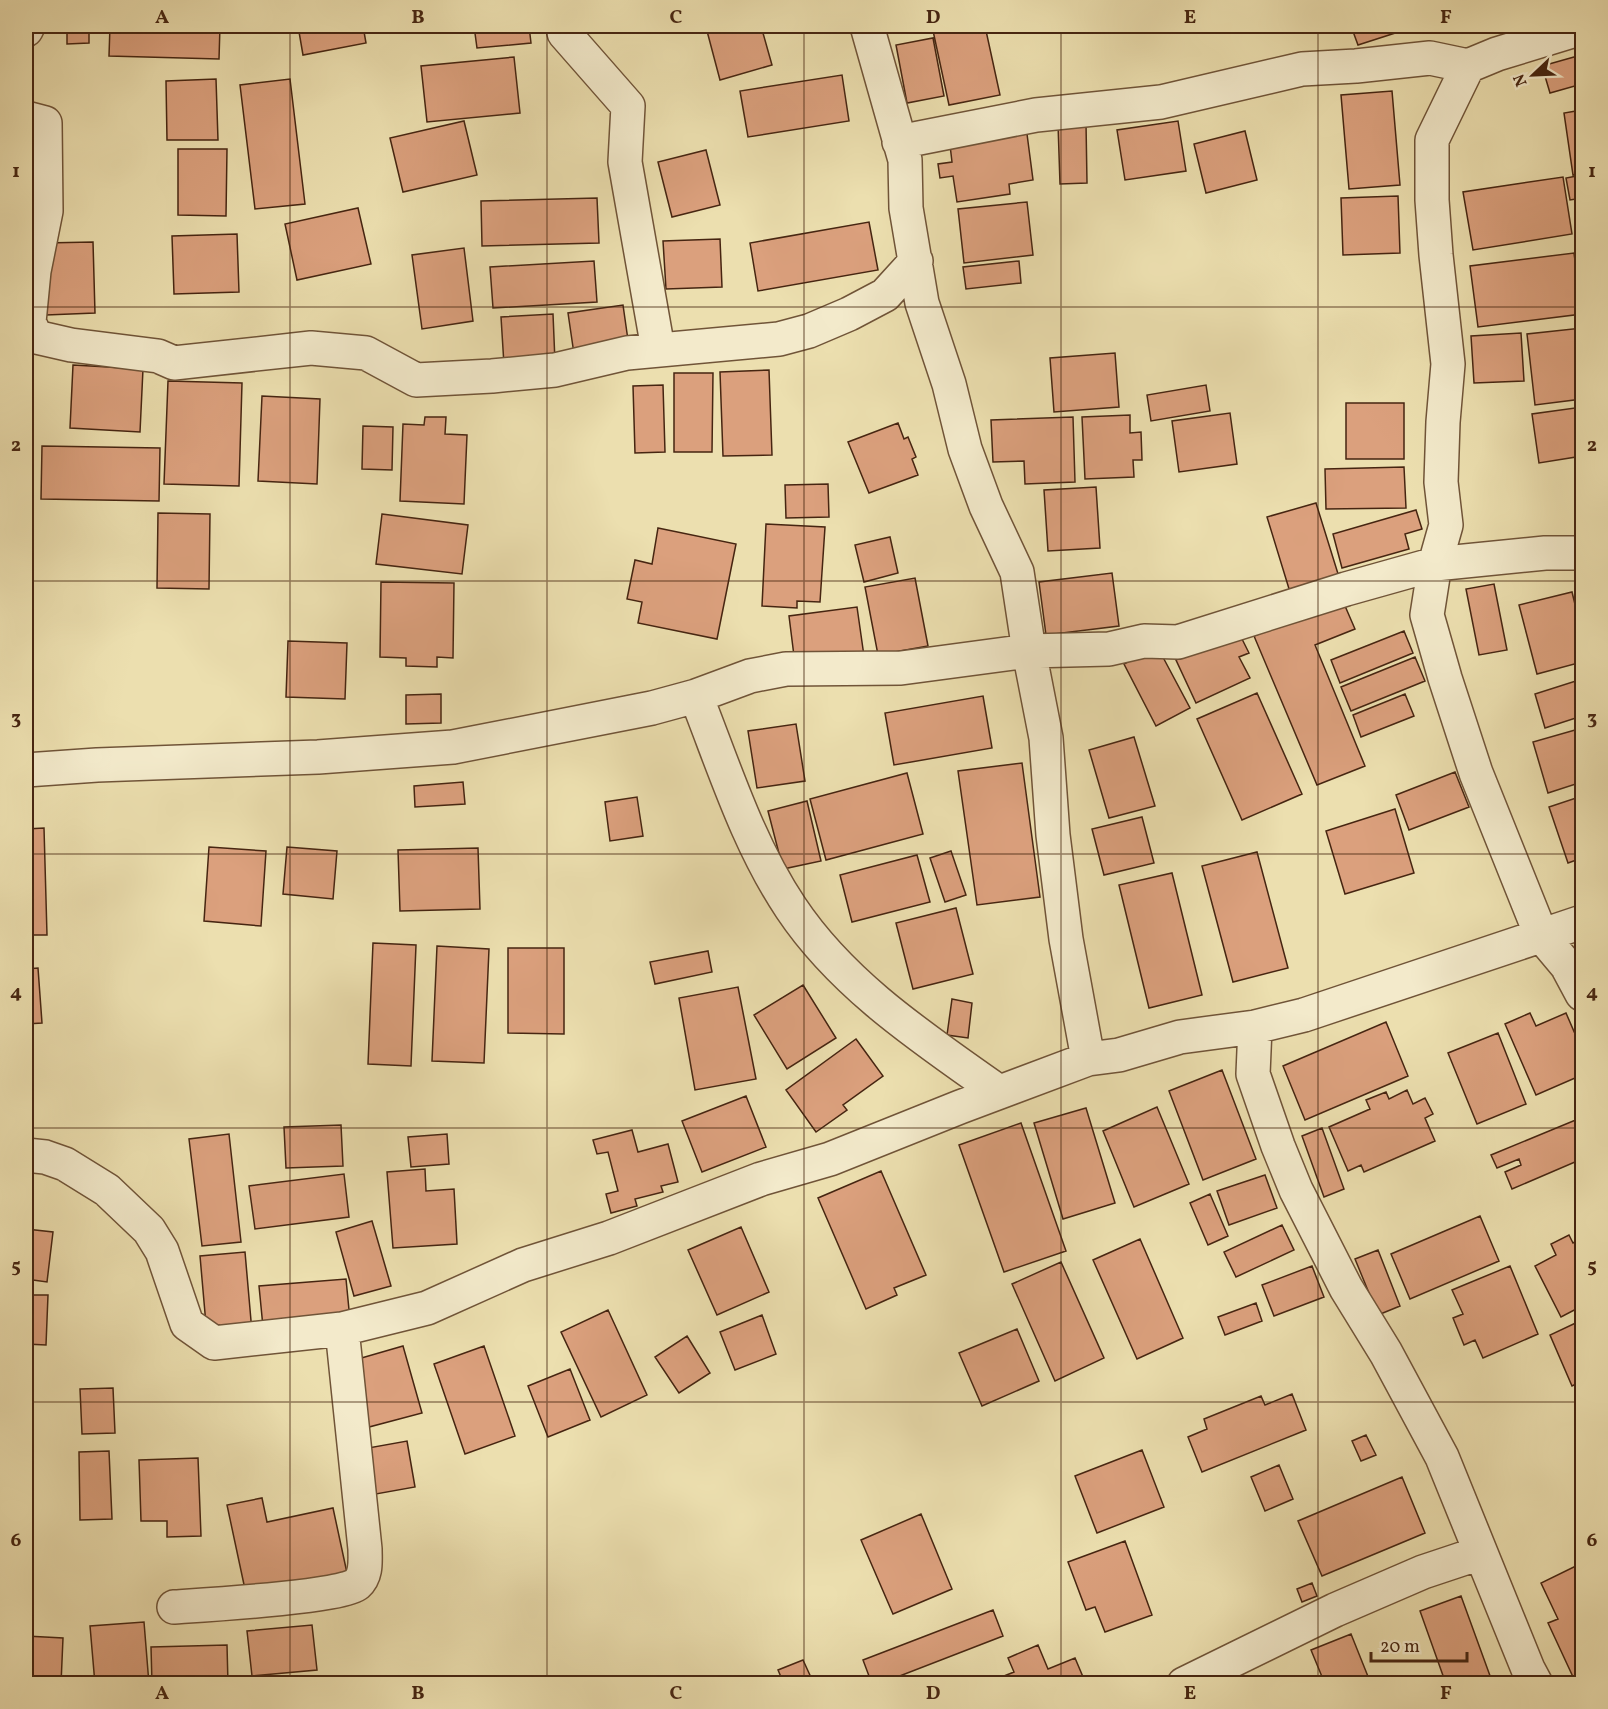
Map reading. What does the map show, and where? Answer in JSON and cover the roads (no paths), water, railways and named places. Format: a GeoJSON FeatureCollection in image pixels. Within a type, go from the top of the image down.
{"type":"FeatureCollection","features":[{"type":"Feature","properties":{"kind":"street"},"geometry":{"type":"LineString","coordinates":[[26,30],[28,26]]}},
{"type":"Feature","properties":{"kind":"street"},"geometry":{"type":"LineString","coordinates":[[563,26],[564,33],[628,106],[625,162],[658,349]]}},
{"type":"Feature","properties":{"kind":"street"},"geometry":{"type":"LineString","coordinates":[[867,26],[905,160],[906,208],[922,303],[949,384],[965,449],[986,506],[1017,572],[1046,738],[1053,835],[1066,939],[1088,1059]]}},
{"type":"Feature","properties":{"kind":"street"},"geometry":{"type":"LineString","coordinates":[[899,142],[1036,115],[1161,102],[1302,69],[1430,58],[1468,66],[1497,54],[1582,28]]}},
{"type":"Feature","properties":{"kind":"street"},"geometry":{"type":"LineString","coordinates":[[1468,66],[1432,140],[1432,200],[1448,364],[1443,422],[1442,482],[1446,525],[1427,615],[1476,773],[1541,935],[1567,966],[1582,994]]}},
{"type":"Feature","properties":{"kind":"street"},"geometry":{"type":"LineString","coordinates":[[26,118],[45,123],[46,212],[34,271],[29,322],[36,337],[71,345],[158,356],[174,363],[311,348],[366,353],[416,380],[555,370],[627,352],[779,339],[809,331],[885,295],[916,261]]}},
{"type":"Feature","properties":{"kind":"street"},"geometry":{"type":"LineString","coordinates":[[885,295],[922,303]]}},
{"type":"Feature","properties":{"kind":"street"},"geometry":{"type":"LineString","coordinates":[[26,770],[97,765],[318,757],[453,747],[652,708],[696,696],[750,676],[786,669],[901,668],[1029,651],[1109,649],[1144,641],[1178,642],[1346,588],[1436,564],[1582,553]]}},
{"type":"Feature","properties":{"kind":"street"},"geometry":{"type":"LineString","coordinates":[[696,696],[750,831],[781,890],[805,926],[839,966],[881,1005],[999,1092]]}},
{"type":"Feature","properties":{"kind":"street"},"geometry":{"type":"LineString","coordinates":[[26,1155],[45,1157],[65,1164],[106,1190],[148,1230],[162,1251],[187,1324],[214,1343],[342,1329],[427,1308],[523,1265],[609,1238],[761,1179],[830,1159],[1088,1059],[1119,1055],[1180,1037],[1255,1027],[1304,1015],[1582,922]]}},
{"type":"Feature","properties":{"kind":"street"},"geometry":{"type":"LineString","coordinates":[[1255,1027],[1253,1074],[1296,1190],[1346,1288],[1386,1353],[1442,1457],[1528,1669],[1536,1683]]}},
{"type":"Feature","properties":{"kind":"street"},"geometry":{"type":"LineString","coordinates":[[174,1607],[321,1594],[356,1586],[364,1576],[365,1549],[342,1329]]}},
{"type":"Feature","properties":{"kind":"street"},"geometry":{"type":"LineString","coordinates":[[1184,1683],[1423,1572],[1480,1553]]}}]}
